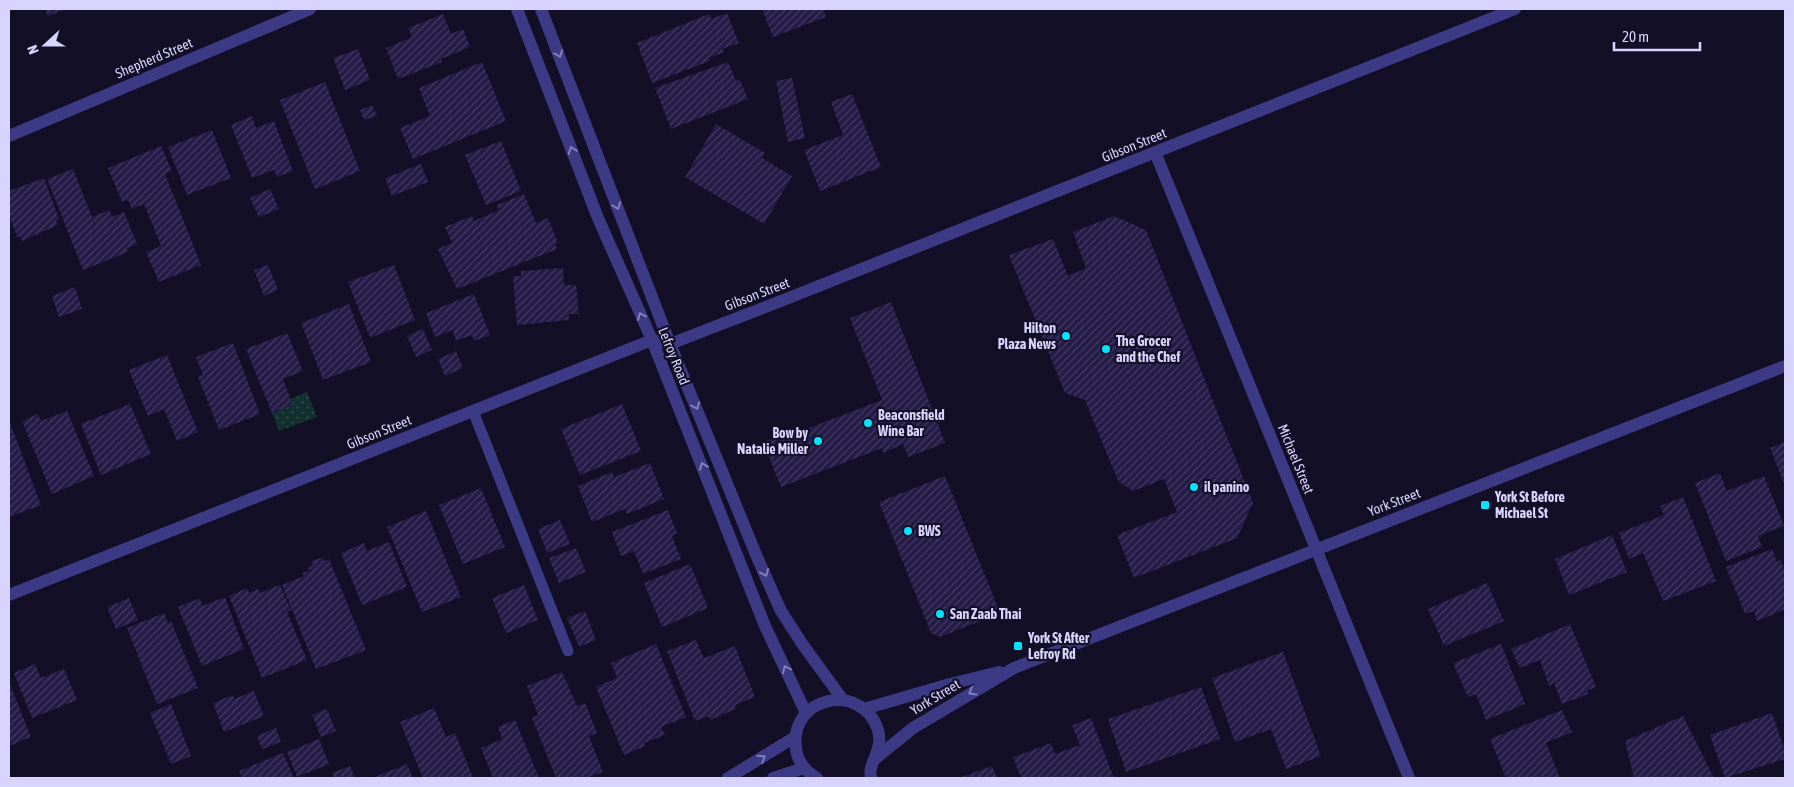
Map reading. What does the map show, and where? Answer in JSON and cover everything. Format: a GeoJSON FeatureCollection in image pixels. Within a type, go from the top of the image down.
{"type":"FeatureCollection","features":[{"type":"Feature","properties":{"kind":"street","name":"Shepherd Street"},"geometry":{"type":"LineString","coordinates":[[9,136],[310,9]]}},
{"type":"Feature","properties":{"kind":"street","name":"Lefroy Road"},"geometry":{"type":"LineString","coordinates":[[517,9],[598,218],[652,340],[765,626],[806,713]]}},
{"type":"Feature","properties":{"kind":"street","name":"Lefroy Road"},"geometry":{"type":"LineString","coordinates":[[541,9],[670,344],[782,611],[803,645],[843,700],[864,710]]}},
{"type":"Feature","properties":{"kind":"street","name":"Gibson Street"},"geometry":{"type":"LineString","coordinates":[[670,344],[1515,9]]}},
{"type":"Feature","properties":{"kind":"street","name":"Michael Street"},"geometry":{"type":"LineString","coordinates":[[1155,152],[1409,778]]}},
{"type":"Feature","properties":{"kind":"street"},"geometry":{"type":"LineString","coordinates":[[652,340],[670,344]]}},
{"type":"Feature","properties":{"kind":"street","name":"Gibson Street"},"geometry":{"type":"LineString","coordinates":[[9,595],[652,340]]}},
{"type":"Feature","properties":{"kind":"street","name":"York Street"},"geometry":{"type":"LineString","coordinates":[[864,710],[950,684],[1014,668],[1785,366]]}},
{"type":"Feature","properties":{"kind":"street","name":"York Street"},"geometry":{"type":"LineString","coordinates":[[876,758],[912,728],[1014,668]]}},
{"type":"Feature","properties":{"kind":"street"},"geometry":{"type":"LineString","coordinates":[[817,778],[804,768],[796,753],[795,736],[798,724],[806,713],[823,702],[843,700]]}},
{"type":"Feature","properties":{"kind":"street"},"geometry":{"type":"LineString","coordinates":[[864,710],[873,720],[878,732],[879,745],[876,758],[866,776]]}},
{"type":"Feature","properties":{"kind":"street"},"geometry":{"type":"LineString","coordinates":[[728,778],[795,736]]}},
{"type":"Feature","properties":{"kind":"street"},"geometry":{"type":"LineString","coordinates":[[773,778],[804,768]]}},
{"type":"Feature","properties":{"kind":"lane"},"geometry":{"type":"LineString","coordinates":[[473,411],[568,651]]}},
{"type":"Feature","properties":{"kind":"green space"},"geometry":{"type":"Polygon","coordinates":[[[307,392],[317,417],[279,431],[272,413],[293,405],[291,399],[307,392]]]}},
{"type":"Feature","properties":{"kind":"building"},"geometry":{"type":"Polygon","coordinates":[[[45,9],[66,9],[48,16],[45,9]]]}},
{"type":"Feature","properties":{"kind":"building"},"geometry":{"type":"Polygon","coordinates":[[[762,9],[823,9],[826,17],[773,37],[762,9]]]}},
{"type":"Feature","properties":{"kind":"building"},"geometry":{"type":"Polygon","coordinates":[[[727,13],[739,43],[722,49],[724,52],[709,58],[710,61],[652,83],[637,43],[709,14],[711,19],[727,13]]]}},
{"type":"Feature","properties":{"kind":"building"},"geometry":{"type":"Polygon","coordinates":[[[443,14],[451,34],[463,29],[470,47],[441,59],[442,62],[398,79],[386,48],[412,37],[408,28],[443,14]]]}},
{"type":"Feature","properties":{"kind":"building"},"geometry":{"type":"Polygon","coordinates":[[[358,49],[370,80],[345,90],[333,58],[358,49]]]}},
{"type":"Feature","properties":{"kind":"building"},"geometry":{"type":"Polygon","coordinates":[[[482,62],[506,121],[413,159],[400,128],[430,116],[419,88],[482,62]]]}},
{"type":"Feature","properties":{"kind":"building"},"geometry":{"type":"Polygon","coordinates":[[[728,62],[736,81],[740,80],[748,99],[671,129],[655,88],[728,62]]]}},
{"type":"Feature","properties":{"kind":"building"},"geometry":{"type":"Polygon","coordinates":[[[792,78],[805,138],[788,142],[776,81],[792,78]]]}},
{"type":"Feature","properties":{"kind":"building"},"geometry":{"type":"Polygon","coordinates":[[[325,82],[360,171],[315,189],[280,100],[325,82]]]}},
{"type":"Feature","properties":{"kind":"building"},"geometry":{"type":"Polygon","coordinates":[[[852,94],[881,167],[820,191],[804,150],[843,135],[831,102],[852,94]]]}},
{"type":"Feature","properties":{"kind":"building"},"geometry":{"type":"Polygon","coordinates":[[[372,105],[377,116],[364,120],[360,110],[372,105]]]}},
{"type":"Feature","properties":{"kind":"building"},"geometry":{"type":"Polygon","coordinates":[[[252,116],[256,128],[274,121],[293,171],[277,177],[274,170],[252,178],[231,125],[252,116]]]}},
{"type":"Feature","properties":{"kind":"building"},"geometry":{"type":"Polygon","coordinates":[[[716,124],[765,153],[762,158],[792,176],[764,224],[685,177],[716,124]]]}},
{"type":"Feature","properties":{"kind":"building"},"geometry":{"type":"Polygon","coordinates":[[[212,130],[231,178],[187,195],[168,147],[212,130]]]}},
{"type":"Feature","properties":{"kind":"building"},"geometry":{"type":"Polygon","coordinates":[[[501,141],[521,191],[486,205],[465,155],[501,141]]]}},
{"type":"Feature","properties":{"kind":"building"},"geometry":{"type":"Polygon","coordinates":[[[161,146],[172,171],[165,174],[201,265],[159,282],[146,252],[161,246],[144,204],[132,209],[128,200],[122,202],[108,168],[161,146]]]}},
{"type":"Feature","properties":{"kind":"building"},"geometry":{"type":"Polygon","coordinates":[[[421,164],[428,182],[392,196],[385,178],[421,164]]]}},
{"type":"Feature","properties":{"kind":"building"},"geometry":{"type":"Polygon","coordinates":[[[73,169],[92,217],[109,210],[112,217],[124,212],[137,244],[127,248],[128,252],[83,270],[47,179],[73,169]]]}},
{"type":"Feature","properties":{"kind":"building"},"geometry":{"type":"Polygon","coordinates":[[[44,178],[59,219],[56,220],[58,225],[22,241],[20,236],[17,237],[9,215],[9,191],[44,178]]]}},
{"type":"Feature","properties":{"kind":"building"},"geometry":{"type":"Polygon","coordinates":[[[270,189],[279,209],[259,217],[250,198],[270,189]]]}},
{"type":"Feature","properties":{"kind":"building"},"geometry":{"type":"Polygon","coordinates":[[[524,194],[536,223],[548,218],[558,243],[555,244],[557,249],[457,289],[438,249],[452,243],[445,227],[472,216],[474,221],[499,210],[497,205],[524,194]]]}},
{"type":"Feature","properties":{"kind":"building"},"geometry":{"type":"Polygon","coordinates":[[[1114,216],[1146,230],[1253,503],[1237,538],[1134,578],[1117,535],[1177,512],[1164,479],[1133,491],[1118,481],[1085,400],[1065,393],[1009,255],[1053,239],[1068,276],[1086,268],[1073,232],[1114,216]]]}},
{"type":"Feature","properties":{"kind":"building"},"geometry":{"type":"Polygon","coordinates":[[[268,265],[278,290],[264,296],[254,270],[268,265]]]}},
{"type":"Feature","properties":{"kind":"building"},"geometry":{"type":"Polygon","coordinates":[[[394,265],[415,320],[370,338],[348,282],[394,265]]]}},
{"type":"Feature","properties":{"kind":"building"},"geometry":{"type":"Polygon","coordinates":[[[563,268],[564,285],[576,285],[579,314],[569,314],[569,320],[517,325],[513,276],[521,276],[521,271],[563,268]]]}},
{"type":"Feature","properties":{"kind":"building"},"geometry":{"type":"Polygon","coordinates":[[[75,287],[82,309],[59,317],[52,296],[75,287]]]}},
{"type":"Feature","properties":{"kind":"building"},"geometry":{"type":"Polygon","coordinates":[[[474,294],[490,335],[474,341],[472,335],[456,341],[452,330],[435,337],[426,313],[474,294]]]}},
{"type":"Feature","properties":{"kind":"building"},"geometry":{"type":"Polygon","coordinates":[[[891,302],[945,443],[908,457],[903,444],[883,453],[882,448],[781,487],[763,442],[795,430],[796,433],[882,400],[850,318],[891,302]]]}},
{"type":"Feature","properties":{"kind":"building"},"geometry":{"type":"Polygon","coordinates":[[[349,304],[371,362],[323,380],[301,323],[349,304]]]}},
{"type":"Feature","properties":{"kind":"building"},"geometry":{"type":"Polygon","coordinates":[[[423,329],[432,350],[416,357],[407,336],[423,329]]]}},
{"type":"Feature","properties":{"kind":"building"},"geometry":{"type":"Polygon","coordinates":[[[287,333],[303,371],[283,379],[293,405],[272,413],[246,349],[287,333]]]}},
{"type":"Feature","properties":{"kind":"building"},"geometry":{"type":"Polygon","coordinates":[[[233,343],[260,414],[219,430],[198,377],[203,375],[196,357],[233,343]]]}},
{"type":"Feature","properties":{"kind":"building"},"geometry":{"type":"Polygon","coordinates":[[[456,351],[463,368],[445,376],[438,359],[456,351]]]}},
{"type":"Feature","properties":{"kind":"building"},"geometry":{"type":"Polygon","coordinates":[[[167,355],[198,432],[177,441],[164,409],[148,416],[129,370],[167,355]]]}},
{"type":"Feature","properties":{"kind":"building"},"geometry":{"type":"Polygon","coordinates":[[[130,404],[151,454],[101,475],[81,424],[130,404]]]}},
{"type":"Feature","properties":{"kind":"building"},"geometry":{"type":"Polygon","coordinates":[[[622,404],[641,451],[580,475],[561,429],[622,404]]]}},
{"type":"Feature","properties":{"kind":"building"},"geometry":{"type":"Polygon","coordinates":[[[67,411],[94,476],[52,494],[22,421],[38,414],[41,421],[67,411]]]}},
{"type":"Feature","properties":{"kind":"building"},"geometry":{"type":"Polygon","coordinates":[[[9,420],[41,505],[9,517],[9,420]]]}},
{"type":"Feature","properties":{"kind":"building"},"geometry":{"type":"Polygon","coordinates":[[[1785,442],[1785,486],[1770,448],[1785,442]]]}},
{"type":"Feature","properties":{"kind":"building"},"geometry":{"type":"Polygon","coordinates":[[[650,463],[664,499],[627,514],[625,509],[592,522],[578,486],[612,472],[614,477],[650,463]]]}},
{"type":"Feature","properties":{"kind":"building"},"geometry":{"type":"Polygon","coordinates":[[[1720,473],[1727,491],[1764,476],[1784,526],[1758,536],[1762,547],[1726,561],[1695,483],[1720,473]]]}},
{"type":"Feature","properties":{"kind":"building"},"geometry":{"type":"Polygon","coordinates":[[[945,476],[1000,613],[940,637],[931,633],[879,502],[945,476]]]}},
{"type":"Feature","properties":{"kind":"building"},"geometry":{"type":"Polygon","coordinates":[[[481,488],[505,547],[463,564],[439,505],[481,488]]]}},
{"type":"Feature","properties":{"kind":"building"},"geometry":{"type":"Polygon","coordinates":[[[1683,497],[1716,581],[1663,601],[1643,553],[1629,559],[1619,533],[1664,515],[1660,506],[1683,497]]]}},
{"type":"Feature","properties":{"kind":"building"},"geometry":{"type":"Polygon","coordinates":[[[668,510],[677,533],[672,536],[681,559],[643,574],[634,551],[621,556],[612,532],[668,510]]]}},
{"type":"Feature","properties":{"kind":"building"},"geometry":{"type":"Polygon","coordinates":[[[426,511],[461,597],[422,612],[387,527],[426,511]]]}},
{"type":"Feature","properties":{"kind":"building"},"geometry":{"type":"Polygon","coordinates":[[[560,520],[570,544],[547,553],[538,529],[560,520]]]}},
{"type":"Feature","properties":{"kind":"building"},"geometry":{"type":"Polygon","coordinates":[[[1612,535],[1627,572],[1569,595],[1555,559],[1612,535]]]}},
{"type":"Feature","properties":{"kind":"building"},"geometry":{"type":"Polygon","coordinates":[[[389,542],[407,587],[362,605],[341,553],[364,543],[367,551],[389,542]]]}},
{"type":"Feature","properties":{"kind":"building"},"geometry":{"type":"Polygon","coordinates":[[[576,548],[586,572],[559,583],[549,558],[576,548]]]}},
{"type":"Feature","properties":{"kind":"building"},"geometry":{"type":"Polygon","coordinates":[[[1772,549],[1777,562],[1780,560],[1785,570],[1785,609],[1757,621],[1754,611],[1745,614],[1726,567],[1772,549]]]}},
{"type":"Feature","properties":{"kind":"building"},"geometry":{"type":"Polygon","coordinates":[[[323,557],[324,561],[329,559],[366,650],[316,669],[282,585],[304,576],[302,573],[309,571],[308,568],[313,565],[312,561],[323,557]]]}},
{"type":"Feature","properties":{"kind":"building"},"geometry":{"type":"Polygon","coordinates":[[[690,564],[708,608],[662,627],[644,583],[690,564]]]}},
{"type":"Feature","properties":{"kind":"building"},"geometry":{"type":"Polygon","coordinates":[[[1487,583],[1504,621],[1444,646],[1428,609],[1487,583]]]}},
{"type":"Feature","properties":{"kind":"building"},"geometry":{"type":"Polygon","coordinates":[[[280,585],[291,610],[287,612],[307,660],[262,678],[229,596],[247,588],[249,593],[258,589],[260,593],[280,585]]]}},
{"type":"Feature","properties":{"kind":"building"},"geometry":{"type":"Polygon","coordinates":[[[524,585],[538,620],[506,633],[492,598],[524,585]]]}},
{"type":"Feature","properties":{"kind":"building"},"geometry":{"type":"Polygon","coordinates":[[[225,597],[244,649],[202,666],[178,607],[200,598],[202,606],[225,597]]]}},
{"type":"Feature","properties":{"kind":"building"},"geometry":{"type":"Polygon","coordinates":[[[129,598],[138,620],[116,629],[107,607],[129,598]]]}},
{"type":"Feature","properties":{"kind":"building"},"geometry":{"type":"Polygon","coordinates":[[[585,611],[596,640],[579,647],[567,618],[585,611]]]}},
{"type":"Feature","properties":{"kind":"building"},"geometry":{"type":"Polygon","coordinates":[[[164,613],[168,623],[171,621],[198,688],[157,704],[127,628],[164,613]]]}},
{"type":"Feature","properties":{"kind":"building"},"geometry":{"type":"Polygon","coordinates":[[[1570,624],[1596,687],[1587,691],[1588,694],[1562,704],[1554,683],[1549,686],[1540,660],[1520,668],[1511,649],[1570,624]]]}},
{"type":"Feature","properties":{"kind":"building"},"geometry":{"type":"Polygon","coordinates":[[[696,640],[704,658],[735,646],[755,697],[735,705],[736,709],[710,720],[708,716],[695,721],[667,651],[696,640]]]}},
{"type":"Feature","properties":{"kind":"building"},"geometry":{"type":"Polygon","coordinates":[[[656,644],[686,717],[661,727],[665,735],[644,743],[645,746],[624,755],[596,687],[617,678],[611,663],[656,644]]]}},
{"type":"Feature","properties":{"kind":"building"},"geometry":{"type":"Polygon","coordinates":[[[1501,644],[1525,704],[1486,720],[1476,694],[1468,697],[1453,663],[1501,644]]]}},
{"type":"Feature","properties":{"kind":"building"},"geometry":{"type":"Polygon","coordinates":[[[1283,652],[1321,756],[1286,769],[1271,729],[1235,742],[1212,678],[1283,652]]]}},
{"type":"Feature","properties":{"kind":"building"},"geometry":{"type":"Polygon","coordinates":[[[35,664],[41,678],[64,669],[77,700],[32,718],[14,673],[35,664]]]}},
{"type":"Feature","properties":{"kind":"building"},"geometry":{"type":"Polygon","coordinates":[[[562,672],[577,706],[585,703],[597,733],[589,736],[603,772],[586,778],[556,778],[532,718],[538,715],[527,686],[562,672]]]}},
{"type":"Feature","properties":{"kind":"building"},"geometry":{"type":"Polygon","coordinates":[[[9,682],[31,737],[9,746],[9,682]]]}},
{"type":"Feature","properties":{"kind":"building"},"geometry":{"type":"Polygon","coordinates":[[[1201,687],[1220,739],[1126,772],[1108,719],[1201,687]]]}},
{"type":"Feature","properties":{"kind":"building"},"geometry":{"type":"Polygon","coordinates":[[[254,691],[264,716],[224,732],[213,703],[233,695],[234,699],[254,691]]]}},
{"type":"Feature","properties":{"kind":"building"},"geometry":{"type":"Polygon","coordinates":[[[171,704],[191,756],[171,764],[150,713],[171,704]]]}},
{"type":"Feature","properties":{"kind":"building"},"geometry":{"type":"Polygon","coordinates":[[[434,708],[446,737],[455,733],[473,778],[423,778],[400,722],[434,708]]]}},
{"type":"Feature","properties":{"kind":"building"},"geometry":{"type":"Polygon","coordinates":[[[327,709],[336,731],[321,737],[312,715],[327,709]]]}},
{"type":"Feature","properties":{"kind":"building"},"geometry":{"type":"Polygon","coordinates":[[[1562,710],[1572,732],[1546,743],[1560,778],[1506,778],[1490,739],[1562,710]]]}},
{"type":"Feature","properties":{"kind":"building"},"geometry":{"type":"Polygon","coordinates":[[[1772,713],[1785,751],[1785,759],[1725,778],[1710,735],[1772,713]]]}},
{"type":"Feature","properties":{"kind":"building"},"geometry":{"type":"Polygon","coordinates":[[[1683,716],[1714,778],[1634,778],[1625,741],[1683,716]]]}},
{"type":"Feature","properties":{"kind":"building"},"geometry":{"type":"Polygon","coordinates":[[[1091,718],[1114,778],[1021,778],[1013,757],[1051,743],[1055,754],[1080,745],[1072,725],[1091,718]]]}},
{"type":"Feature","properties":{"kind":"building"},"geometry":{"type":"Polygon","coordinates":[[[515,720],[539,778],[493,778],[481,748],[502,739],[498,727],[515,720]]]}},
{"type":"Feature","properties":{"kind":"building"},"geometry":{"type":"Polygon","coordinates":[[[276,728],[281,742],[262,749],[257,736],[276,728]]]}},
{"type":"Feature","properties":{"kind":"building"},"geometry":{"type":"Polygon","coordinates":[[[319,739],[329,764],[297,777],[287,752],[319,739]]]}},
{"type":"Feature","properties":{"kind":"building"},"geometry":{"type":"Polygon","coordinates":[[[283,753],[294,778],[242,778],[239,771],[283,753]]]}},
{"type":"Feature","properties":{"kind":"building"},"geometry":{"type":"Polygon","coordinates":[[[407,764],[413,778],[372,778],[407,764]]]}},
{"type":"Feature","properties":{"kind":"building"},"geometry":{"type":"Polygon","coordinates":[[[350,766],[355,778],[334,778],[332,773],[350,766]]]}},
{"type":"Feature","properties":{"kind":"building"},"geometry":{"type":"Polygon","coordinates":[[[992,766],[997,778],[959,778],[992,766]]]}},
{"type":"Feature","properties":{"kind":"place","name":"Hilton Plaza News"},"geometry":{"type":"Point","coordinates":[1066,336]}},
{"type":"Feature","properties":{"kind":"place","name":"The Grocer and the Chef"},"geometry":{"type":"Point","coordinates":[1106,349]}},
{"type":"Feature","properties":{"kind":"place","name":"Beaconsfield Wine Bar"},"geometry":{"type":"Point","coordinates":[868,423]}},
{"type":"Feature","properties":{"kind":"place","name":"Bow by Natalie Miller"},"geometry":{"type":"Point","coordinates":[818,441]}},
{"type":"Feature","properties":{"kind":"place","name":"il panino"},"geometry":{"type":"Point","coordinates":[1194,487]}},
{"type":"Feature","properties":{"kind":"place","name":"York St Before Michael St"},"geometry":{"type":"Point","coordinates":[1485,505]}},
{"type":"Feature","properties":{"kind":"place","name":"BWS"},"geometry":{"type":"Point","coordinates":[908,531]}},
{"type":"Feature","properties":{"kind":"place","name":"San Zaab Thai"},"geometry":{"type":"Point","coordinates":[940,614]}},
{"type":"Feature","properties":{"kind":"place","name":"York St After Lefroy Rd"},"geometry":{"type":"Point","coordinates":[1018,646]}}]}
